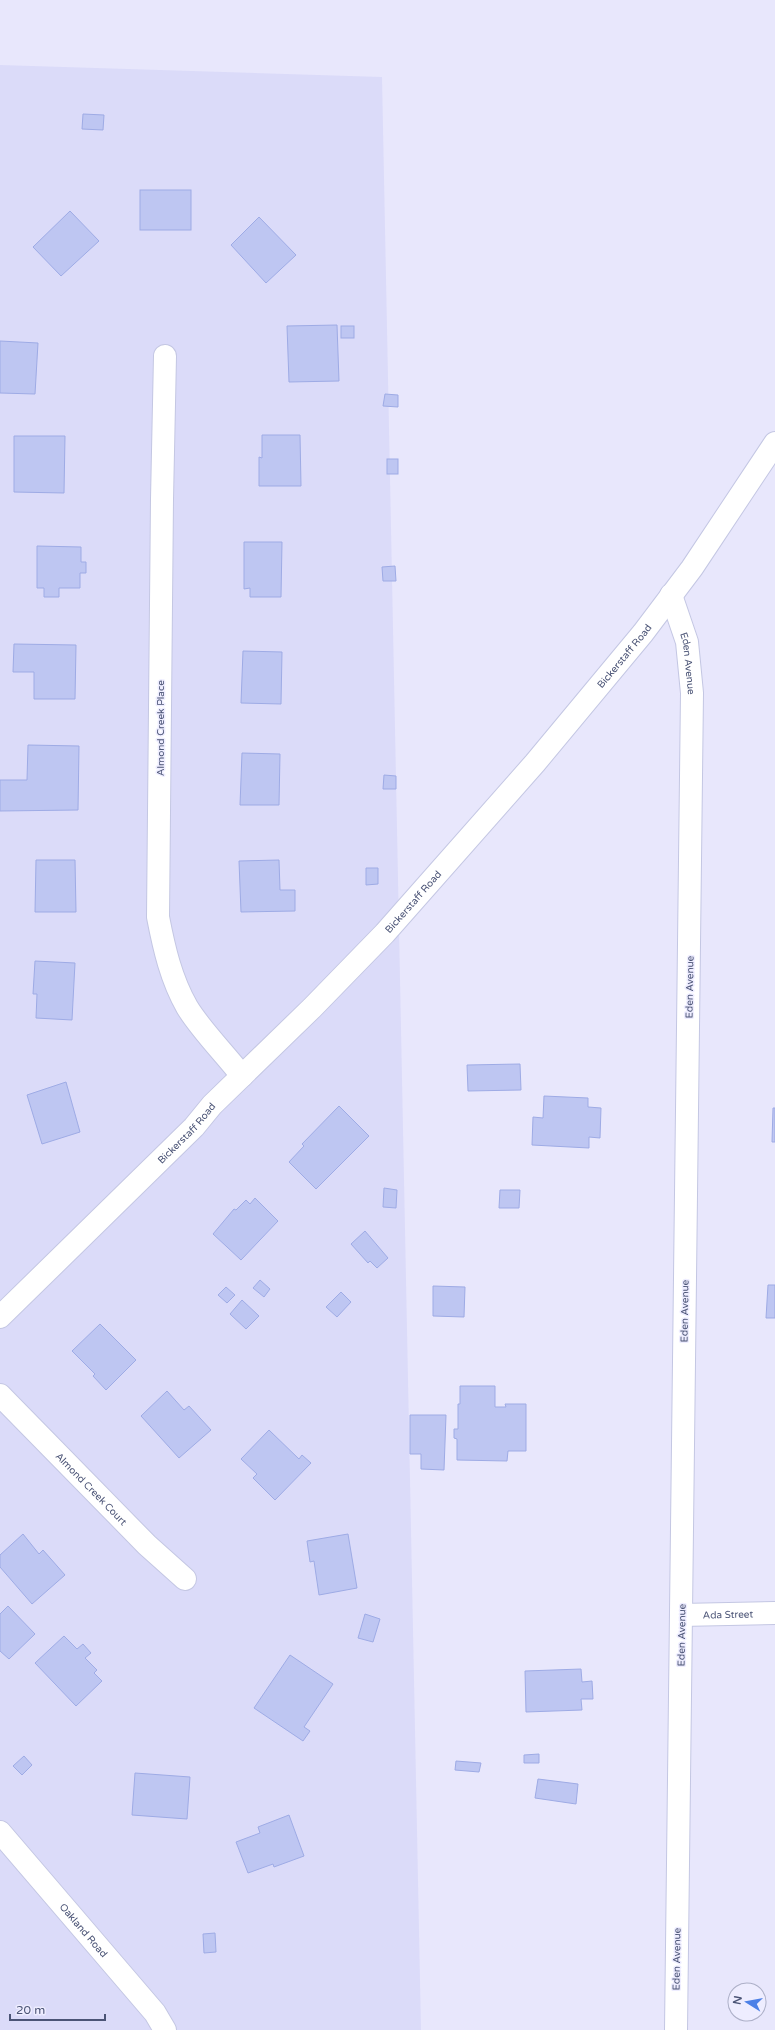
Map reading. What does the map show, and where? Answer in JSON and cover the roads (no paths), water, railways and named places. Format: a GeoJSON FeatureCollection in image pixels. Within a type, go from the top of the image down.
{"type":"FeatureCollection","features":[{"type":"Feature","properties":{"kind":"street","name":"Almond Creek Place"},"geometry":{"type":"LineString","coordinates":[[165,356],[158,917],[166,957],[179,991],[188,1008],[242,1076]]}},
{"type":"Feature","properties":{"kind":"street","name":"Bickerstaff Road"},"geometry":{"type":"LineString","coordinates":[[0,1317],[188,1132],[212,1105],[312,1008],[384,933],[535,763],[643,633],[692,568],[775,443]]}},
{"type":"Feature","properties":{"kind":"street","name":"Eden Avenue"},"geometry":{"type":"LineString","coordinates":[[671,595],[687,642],[692,693],[676,2030]]}},
{"type":"Feature","properties":{"kind":"street","name":"Almond Creek Court"},"geometry":{"type":"LineString","coordinates":[[0,1395],[147,1545],[185,1579]]}},
{"type":"Feature","properties":{"kind":"street","name":"Ada Street"},"geometry":{"type":"LineString","coordinates":[[681,1615],[775,1613]]}},
{"type":"Feature","properties":{"kind":"street","name":"Oakland Road"},"geometry":{"type":"LineString","coordinates":[[0,1832],[155,2013],[165,2030]]}}]}
